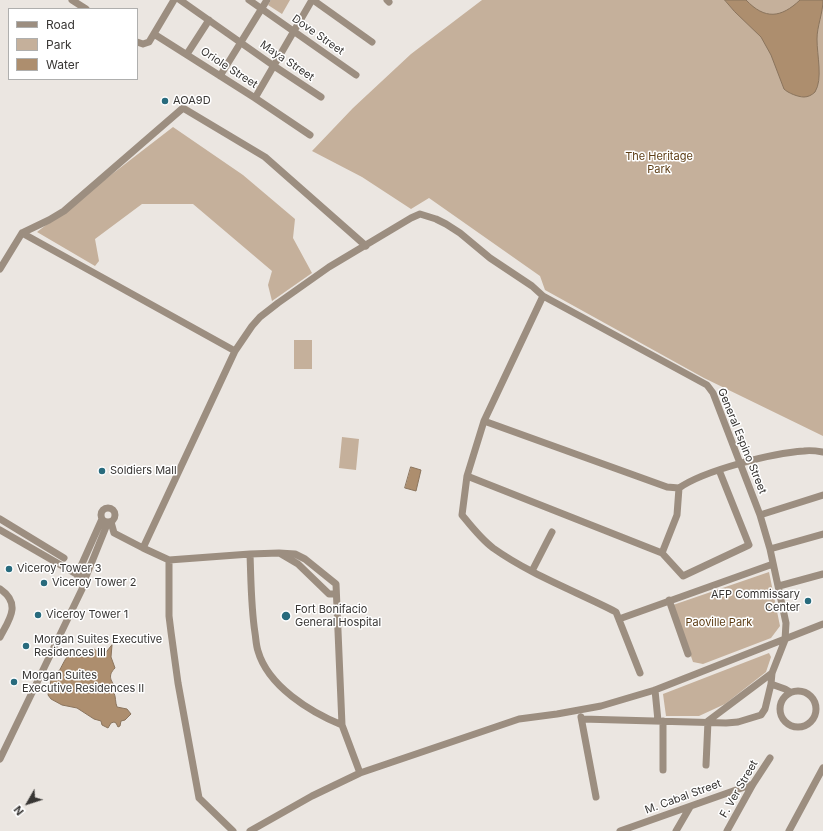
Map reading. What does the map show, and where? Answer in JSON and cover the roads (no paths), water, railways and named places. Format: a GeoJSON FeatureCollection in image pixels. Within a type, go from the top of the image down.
{"type":"FeatureCollection","features":[{"type":"Feature","properties":{"kind":"street"},"geometry":{"type":"LineString","coordinates":[[72,0],[84,8]]}},
{"type":"Feature","properties":{"kind":"street"},"geometry":{"type":"LineString","coordinates":[[138,42],[143,44],[149,42],[174,0]]}},
{"type":"Feature","properties":{"kind":"street","name":"Maya Street"},"geometry":{"type":"LineString","coordinates":[[180,0],[321,97]]}},
{"type":"Feature","properties":{"kind":"street","name":"Dove Street"},"geometry":{"type":"LineString","coordinates":[[248,0],[356,75]]}},
{"type":"Feature","properties":{"kind":"street"},"geometry":{"type":"LineString","coordinates":[[220,76],[267,0]]}},
{"type":"Feature","properties":{"kind":"street"},"geometry":{"type":"LineString","coordinates":[[255,98],[312,0],[372,42]]}},
{"type":"Feature","properties":{"kind":"street"},"geometry":{"type":"LineString","coordinates":[[187,54],[209,20]]}},
{"type":"Feature","properties":{"kind":"street","name":"Oriole Street"},"geometry":{"type":"LineString","coordinates":[[154,34],[310,135]]}},
{"type":"Feature","properties":{"kind":"street"},"geometry":{"type":"LineString","coordinates":[[0,269],[22,233],[49,220],[64,210],[183,108],[265,157],[366,246],[329,267],[260,317],[248,330],[234,351],[143,548]]}},
{"type":"Feature","properties":{"kind":"street","name":"General Espino Street"},"geometry":{"type":"LineString","coordinates":[[366,246],[420,214],[446,224],[460,233],[490,258],[532,286],[543,296],[707,385],[714,393],[760,515],[779,586],[786,623],[785,640]]}},
{"type":"Feature","properties":{"kind":"street"},"geometry":{"type":"LineString","coordinates":[[22,233],[234,351]]}},
{"type":"Feature","properties":{"kind":"street"},"geometry":{"type":"LineString","coordinates":[[543,296],[484,421],[467,476],[462,515],[474,530],[492,548],[532,571],[616,612],[640,673]]}},
{"type":"Feature","properties":{"kind":"street"},"geometry":{"type":"LineString","coordinates":[[484,421],[667,486],[679,488],[719,470],[741,463],[805,450],[823,452]]}},
{"type":"Feature","properties":{"kind":"street"},"geometry":{"type":"LineString","coordinates":[[467,476],[662,553],[684,576],[749,545],[719,470]]}},
{"type":"Feature","properties":{"kind":"street"},"geometry":{"type":"LineString","coordinates":[[662,553],[677,515],[679,488]]}},
{"type":"Feature","properties":{"kind":"street"},"geometry":{"type":"LineString","coordinates":[[760,515],[823,495]]}},
{"type":"Feature","properties":{"kind":"street"},"geometry":{"type":"LineString","coordinates":[[0,519],[64,558]]}},
{"type":"Feature","properties":{"kind":"street"},"geometry":{"type":"LineString","coordinates":[[107,521],[114,533],[169,560],[250,554],[294,554],[305,559],[336,584],[342,725],[360,773]]}},
{"type":"Feature","properties":{"kind":"street"},"geometry":{"type":"LineString","coordinates":[[77,575],[107,521]]}},
{"type":"Feature","properties":{"kind":"street"},"geometry":{"type":"LineString","coordinates":[[0,759],[83,588],[107,521]]}},
{"type":"Feature","properties":{"kind":"street"},"geometry":{"type":"LineString","coordinates":[[0,530],[85,580]]}},
{"type":"Feature","properties":{"kind":"street"},"geometry":{"type":"LineString","coordinates":[[532,571],[552,532]]}},
{"type":"Feature","properties":{"kind":"street"},"geometry":{"type":"LineString","coordinates":[[770,549],[823,534]]}},
{"type":"Feature","properties":{"kind":"street"},"geometry":{"type":"LineString","coordinates":[[279,553],[298,564],[329,594],[336,594]]}},
{"type":"Feature","properties":{"kind":"street"},"geometry":{"type":"LineString","coordinates":[[250,554],[253,618],[258,651],[265,668],[275,681],[306,706],[321,717],[342,725]]}},
{"type":"Feature","properties":{"kind":"street"},"geometry":{"type":"LineString","coordinates":[[169,560],[169,616],[171,632],[178,682],[199,798],[233,831]]}},
{"type":"Feature","properties":{"kind":"street"},"geometry":{"type":"LineString","coordinates":[[619,619],[773,564]]}},
{"type":"Feature","properties":{"kind":"street"},"geometry":{"type":"LineString","coordinates":[[779,586],[823,574]]}},
{"type":"Feature","properties":{"kind":"street"},"geometry":{"type":"LineString","coordinates":[[0,589],[12,602],[12,609],[11,616],[0,637]]}},
{"type":"Feature","properties":{"kind":"street"},"geometry":{"type":"LineString","coordinates":[[669,600],[688,654]]}},
{"type":"Feature","properties":{"kind":"street"},"geometry":{"type":"LineString","coordinates":[[250,831],[312,796],[360,773],[519,719],[600,706],[655,690],[823,624]]}},
{"type":"Feature","properties":{"kind":"street"},"geometry":{"type":"LineString","coordinates":[[582,719],[738,722],[761,715],[765,709],[772,673],[785,640]]}},
{"type":"Feature","properties":{"kind":"street"},"geometry":{"type":"LineString","coordinates":[[706,765],[708,722],[772,673]]}},
{"type":"Feature","properties":{"kind":"street"},"geometry":{"type":"LineString","coordinates":[[771,684],[785,688],[790,692]]}},
{"type":"Feature","properties":{"kind":"street"},"geometry":{"type":"LineString","coordinates":[[655,690],[661,721],[663,770]]}},
{"type":"Feature","properties":{"kind":"street"},"geometry":{"type":"LineString","coordinates":[[798,690],[807,693],[815,703],[815,716],[806,726],[797,728],[793,727],[785,722],[780,715],[779,706],[790,692],[798,690]]}},
{"type":"Feature","properties":{"kind":"street"},"geometry":{"type":"LineString","coordinates":[[579,710],[582,719],[596,797]]}},
{"type":"Feature","properties":{"kind":"street","name":"F. Ver Street"},"geometry":{"type":"LineString","coordinates":[[727,831],[753,784],[770,758]]}},
{"type":"Feature","properties":{"kind":"street"},"geometry":{"type":"LineString","coordinates":[[789,831],[823,768]]}},
{"type":"Feature","properties":{"kind":"street","name":"M. Cabal Street"},"geometry":{"type":"LineString","coordinates":[[622,831],[753,784]]}},
{"type":"Feature","properties":{"kind":"street"},"geometry":{"type":"LineString","coordinates":[[676,831],[690,807]]}},
{"type":"Feature","properties":{"kind":"water"},"geometry":{"type":"Polygon","coordinates":[[[725,0],[746,0],[760,11],[766,14],[773,14],[786,10],[800,0],[823,0],[817,34],[819,81],[815,92],[811,95],[802,97],[796,96],[784,89],[771,55],[761,37],[735,12],[725,0]]]}},
{"type":"Feature","properties":{"kind":"water"},"geometry":{"type":"Polygon","coordinates":[[[411,467],[421,470],[416,491],[405,488],[411,467]]]}},
{"type":"Feature","properties":{"kind":"water"},"geometry":{"type":"Polygon","coordinates":[[[112,645],[111,657],[115,668],[111,674],[111,678],[117,689],[114,693],[116,705],[117,707],[127,709],[131,714],[125,720],[121,721],[120,726],[118,727],[114,722],[111,723],[108,728],[102,725],[101,721],[94,719],[77,708],[62,705],[51,699],[48,695],[52,675],[59,671],[70,653],[77,650],[91,652],[94,649],[100,653],[106,652],[112,645]]]}},
{"type":"Feature","properties":{"kind":"place","name":"AOA9D"},"geometry":{"type":"Point","coordinates":[165,101]}},
{"type":"Feature","properties":{"kind":"place","name":"Soldiers Mall"},"geometry":{"type":"Point","coordinates":[102,471]}},
{"type":"Feature","properties":{"kind":"place","name":"Viceroy Tower 3"},"geometry":{"type":"Point","coordinates":[9,569]}},
{"type":"Feature","properties":{"kind":"place","name":"Viceroy Tower 2"},"geometry":{"type":"Point","coordinates":[44,583]}},
{"type":"Feature","properties":{"kind":"place","name":"AFP Commissary Center"},"geometry":{"type":"Point","coordinates":[808,601]}},
{"type":"Feature","properties":{"kind":"place","name":"Viceroy Tower 1"},"geometry":{"type":"Point","coordinates":[38,615]}},
{"type":"Feature","properties":{"kind":"place","name":"Fort Bonifacio General Hospital"},"geometry":{"type":"Point","coordinates":[286,616]}},
{"type":"Feature","properties":{"kind":"place","name":"Morgan Suites Executive Residences III"},"geometry":{"type":"Point","coordinates":[26,646]}},
{"type":"Feature","properties":{"kind":"place","name":"Morgan Suites Executive Residences II"},"geometry":{"type":"Point","coordinates":[14,682]}},
{"type":"Feature","properties":{"kind":"park label","name":"The Heritage Park"},"geometry":{"type":"Point","coordinates":[659,163]}},
{"type":"Feature","properties":{"kind":"park label","name":"Paoville Park"},"geometry":{"type":"Point","coordinates":[719,623]}}]}
